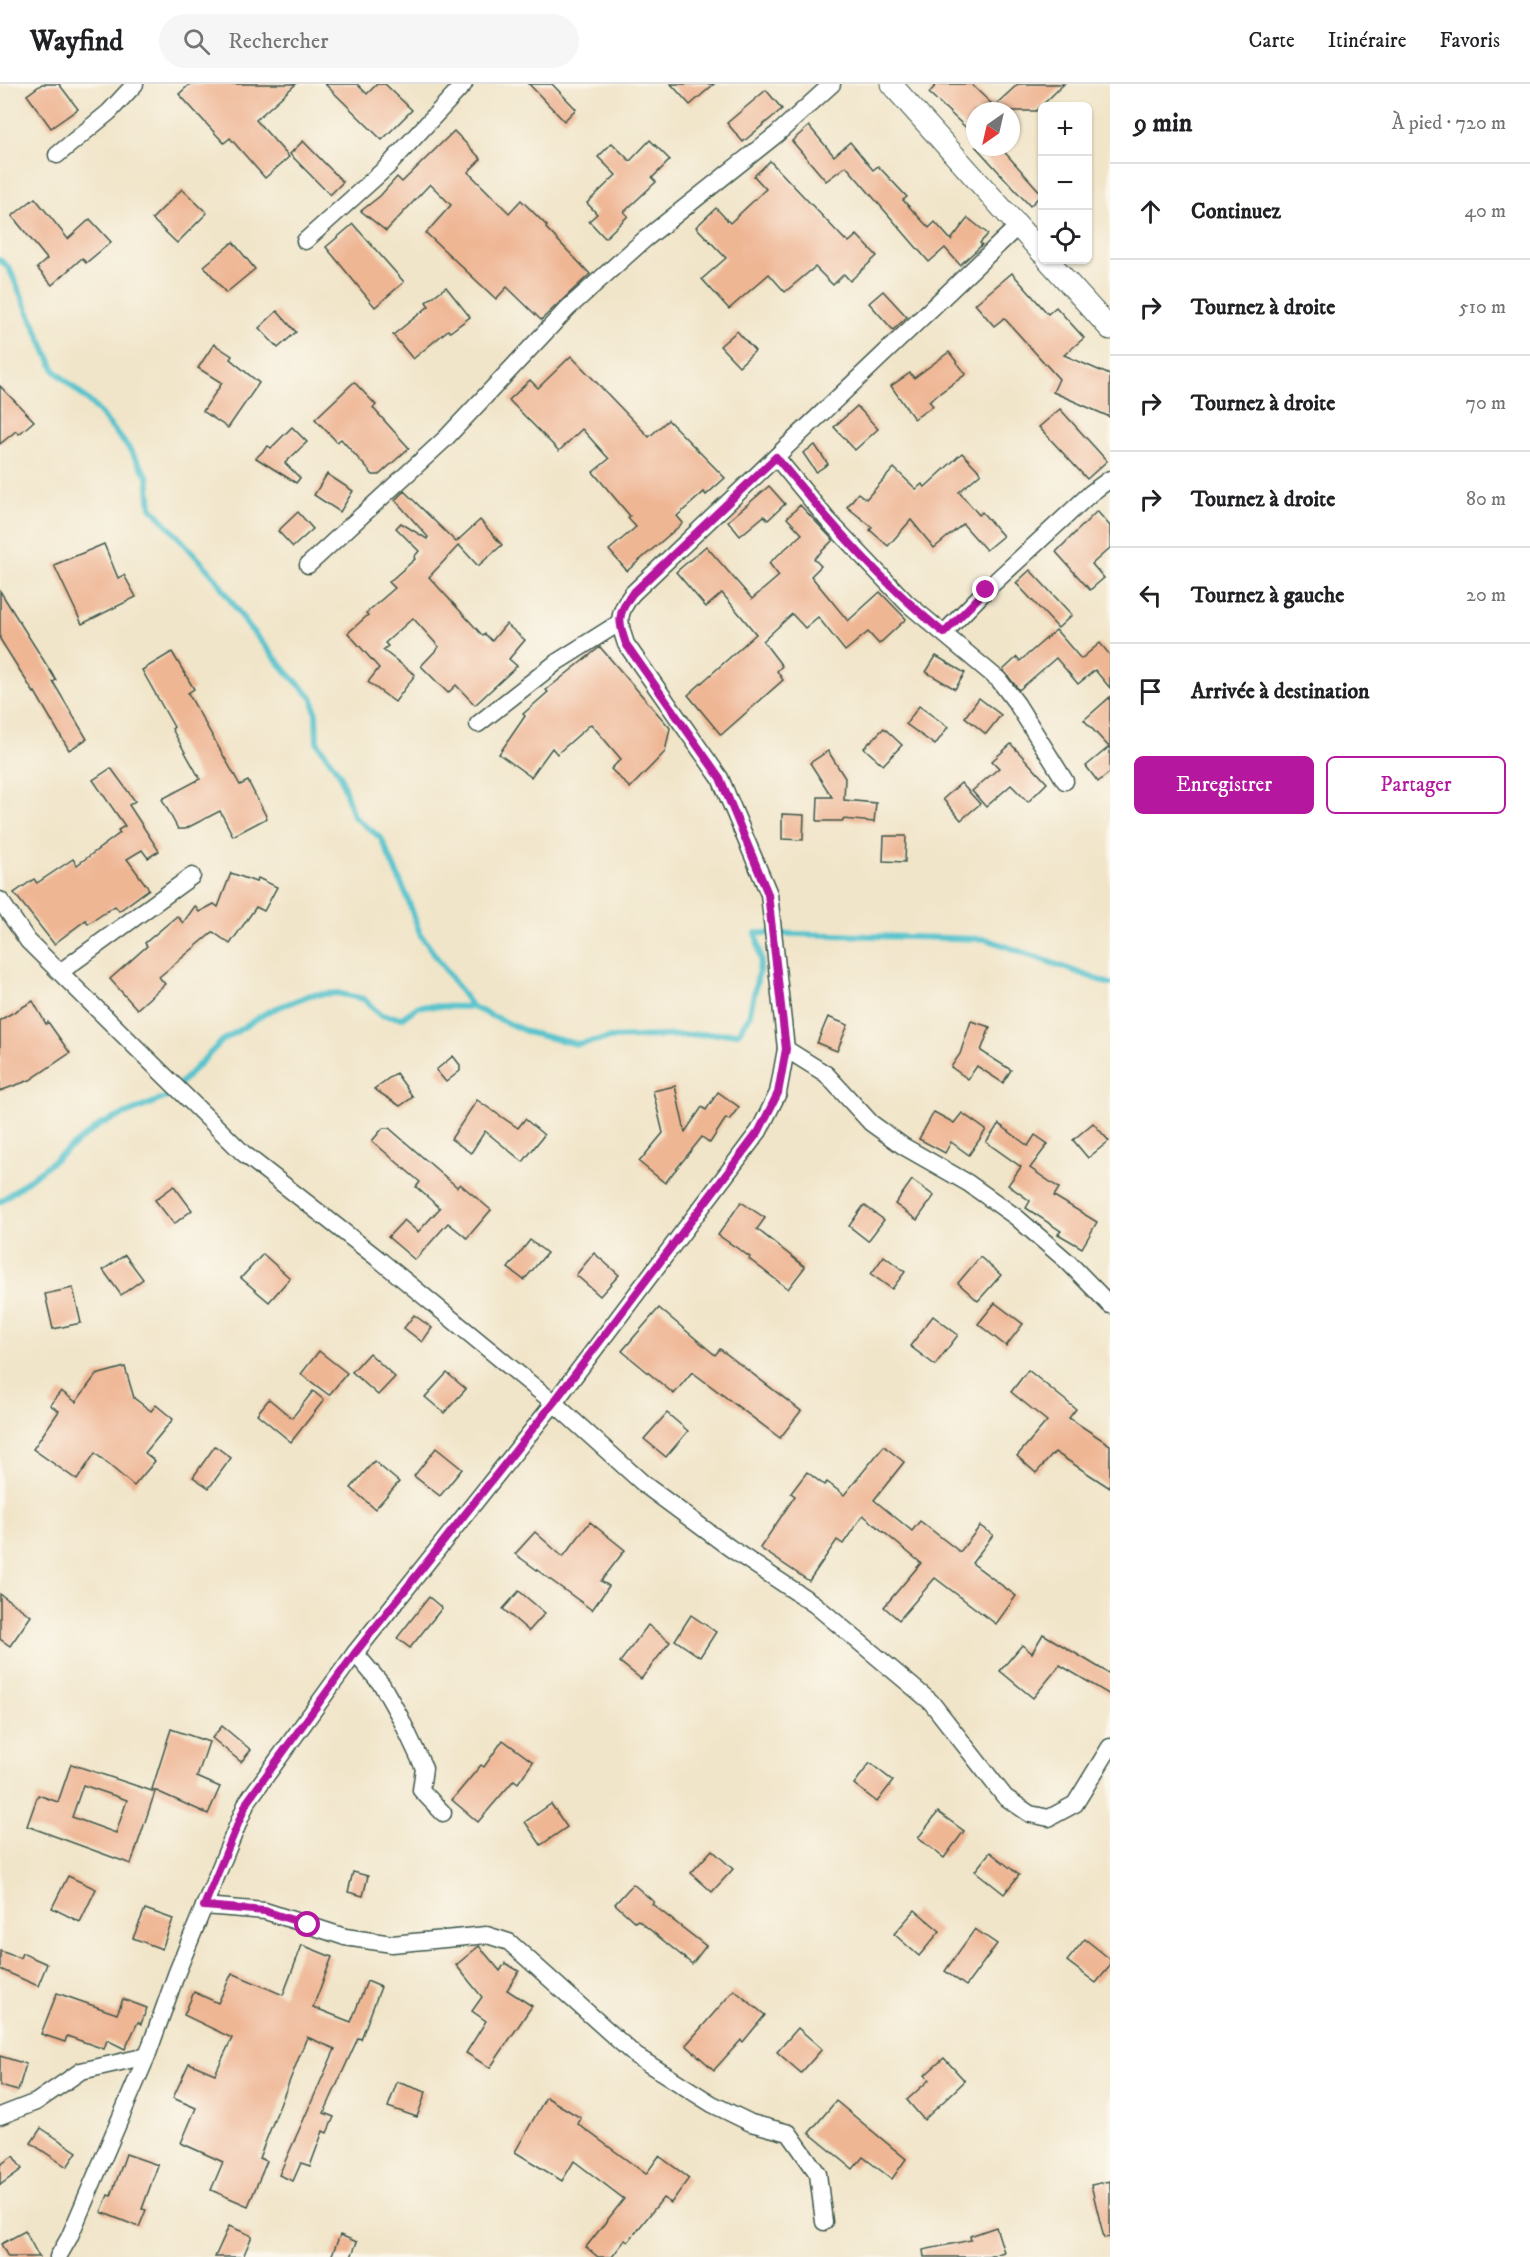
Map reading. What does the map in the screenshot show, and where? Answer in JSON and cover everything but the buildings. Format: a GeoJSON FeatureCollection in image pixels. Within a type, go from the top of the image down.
{"type":"FeatureCollection","features":[{"type":"Feature","properties":{"kind":"street"},"geometry":{"type":"LineString","coordinates":[[57,155],[109,112],[135,84]]}},
{"type":"Feature","properties":{"kind":"street"},"geometry":{"type":"LineString","coordinates":[[305,241],[387,167],[465,84]]}},
{"type":"Feature","properties":{"kind":"street"},"geometry":{"type":"LineString","coordinates":[[308,565],[445,439],[568,308],[644,240],[777,134],[832,84]]}},
{"type":"Feature","properties":{"kind":"street"},"geometry":{"type":"LineString","coordinates":[[891,84],[1038,249]]}},
{"type":"Feature","properties":{"kind":"street"},"geometry":{"type":"LineString","coordinates":[[58,2257],[69,2238],[147,2056],[177,1972],[247,1802],[355,1653],[554,1402],[759,1131],[778,1093],[786,1049],[768,894],[720,778],[626,644],[619,623],[622,607],[632,594],[1018,226]]}},
{"type":"Feature","properties":{"kind":"street"},"geometry":{"type":"LineString","coordinates":[[1052,264],[1110,329]]}},
{"type":"Feature","properties":{"kind":"street"},"geometry":{"type":"LineString","coordinates":[[776,457],[826,519],[899,595],[999,680],[1017,704],[1065,781]]}},
{"type":"Feature","properties":{"kind":"street"},"geometry":{"type":"LineString","coordinates":[[944,633],[986,590],[1110,479]]}},
{"type":"Feature","properties":{"kind":"street"},"geometry":{"type":"LineString","coordinates":[[478,724],[557,662],[619,623]]}},
{"type":"Feature","properties":{"kind":"street"},"geometry":{"type":"LineString","coordinates":[[60,972],[192,876]]}},
{"type":"Feature","properties":{"kind":"street"},"geometry":{"type":"LineString","coordinates":[[0,900],[28,941],[243,1153],[381,1261],[554,1402],[645,1485],[730,1548],[814,1604],[931,1702],[1005,1797],[1029,1814],[1049,1818],[1075,1804],[1110,1747]]}},
{"type":"Feature","properties":{"kind":"street"},"geometry":{"type":"LineString","coordinates":[[786,1049],[826,1074],[871,1123],[903,1146],[968,1183],[1016,1217],[1068,1262],[1110,1305]]}},
{"type":"Feature","properties":{"kind":"street"},"geometry":{"type":"LineString","coordinates":[[355,1653],[382,1685],[396,1709],[424,1768],[421,1790],[443,1813]]}},
{"type":"Feature","properties":{"kind":"street"},"geometry":{"type":"LineString","coordinates":[[204,1906],[265,1911],[345,1937],[392,1944],[488,1935],[509,1942],[636,2056],[712,2104],[752,2123],[789,2133],[818,2174],[824,2222]]}},
{"type":"Feature","properties":{"kind":"street"},"geometry":{"type":"LineString","coordinates":[[0,2116],[36,2102],[81,2071],[147,2056]]}},
{"type":"Feature","properties":{"kind":"waterway"},"geometry":{"type":"LineString","coordinates":[[0,260],[9,268],[55,371],[92,404],[128,447],[148,477],[151,507],[214,576],[248,626],[313,699],[317,742],[340,774],[353,816],[381,838],[406,894],[420,934],[472,1007]]}},
{"type":"Feature","properties":{"kind":"waterway"},"geometry":{"type":"LineString","coordinates":[[0,1202],[101,1124],[167,1097],[222,1041],[269,1011],[310,995],[337,993],[364,999],[380,1015],[402,1018],[419,1006],[472,1007],[530,1033],[577,1044],[610,1038],[738,1033],[749,1017],[761,961],[756,933],[986,939],[1110,984]]}},
{"type":"Feature","properties":{"kind":"route"},"geometry":{"type":"LineString","coordinates":[[308,1925],[265,1911],[204,1906],[247,1802],[355,1653],[554,1402],[759,1131],[778,1093],[786,1049],[768,894],[720,778],[626,644],[619,623],[622,607],[632,594],[776,457],[826,519],[907,603],[944,633],[986,590]]}}]}
